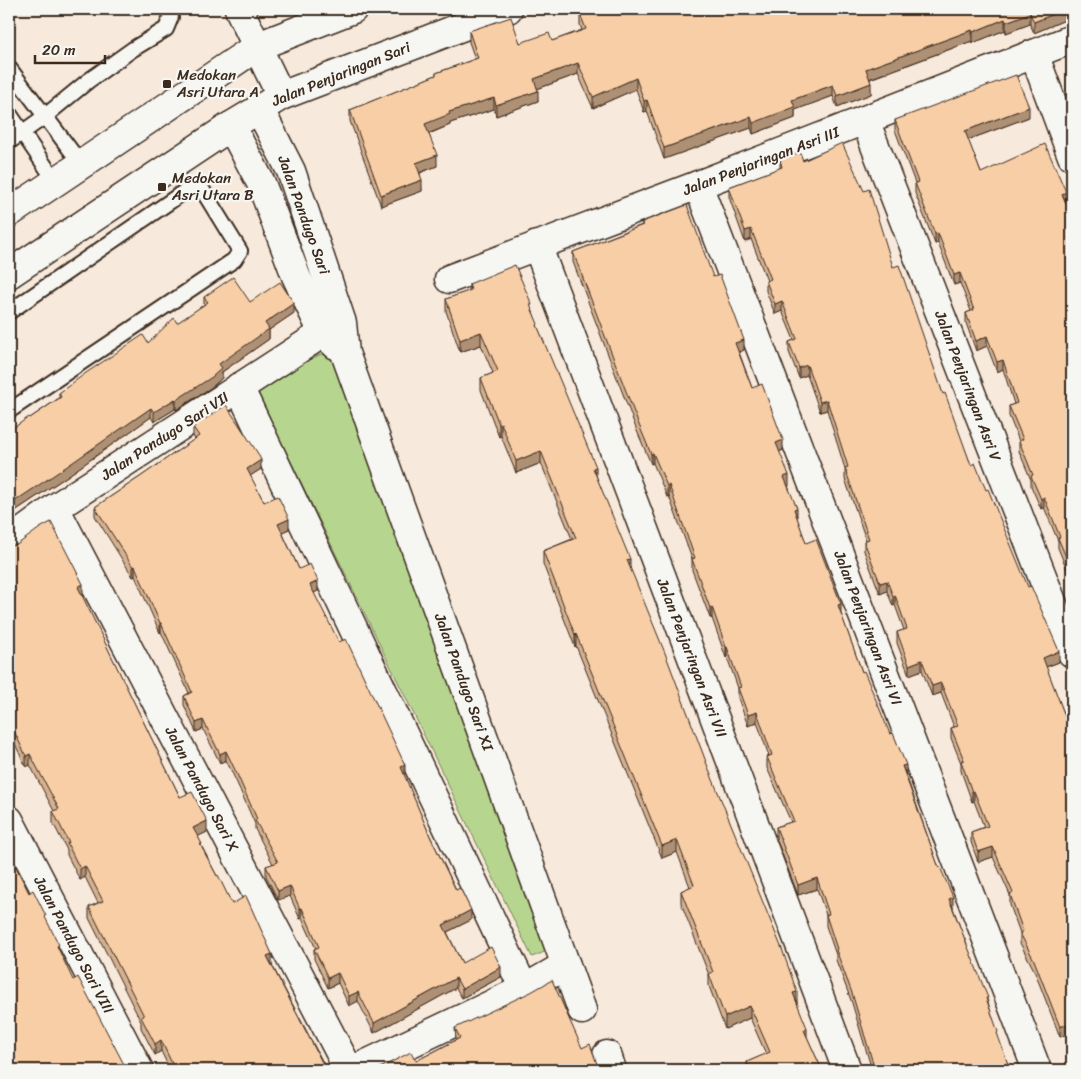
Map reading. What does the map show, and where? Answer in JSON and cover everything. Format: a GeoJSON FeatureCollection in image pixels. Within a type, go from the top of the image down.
{"type":"FeatureCollection","features":[{"type":"Feature","properties":{"kind":"street","name":"Jalan Pandugo Sari"},"geometry":{"type":"LineString","coordinates":[[239,9],[258,46],[270,102],[291,171],[333,328]]}},
{"type":"Feature","properties":{"kind":"street"},"geometry":{"type":"LineString","coordinates":[[9,213],[258,46],[353,9]]}},
{"type":"Feature","properties":{"kind":"street","name":"Jalan Penjaringan Sari"},"geometry":{"type":"LineString","coordinates":[[9,274],[270,102],[508,9]]}},
{"type":"Feature","properties":{"kind":"street","name":"Jalan Penjaringan Asri III"},"geometry":{"type":"LineString","coordinates":[[449,279],[698,185],[1072,39]]}},
{"type":"Feature","properties":{"kind":"street"},"geometry":{"type":"LineString","coordinates":[[1034,54],[1072,156]]}},
{"type":"Feature","properties":{"kind":"street","name":"Jalan Penjaringan Asri V"},"geometry":{"type":"LineString","coordinates":[[865,120],[1072,652]]}},
{"type":"Feature","properties":{"kind":"street","name":"Jalan Pandugo Sari"},"geometry":{"type":"LineString","coordinates":[[231,126],[260,183],[296,276],[333,328]]}},
{"type":"Feature","properties":{"kind":"street","name":"Jalan Penjaringan Asri VI"},"geometry":{"type":"LineString","coordinates":[[698,185],[1037,1070]]}},
{"type":"Feature","properties":{"kind":"street","name":"Jalan Penjaringan Asri VII"},"geometry":{"type":"LineString","coordinates":[[537,245],[847,1070]]}},
{"type":"Feature","properties":{"kind":"street","name":"Jalan Pandugo Sari XI"},"geometry":{"type":"LineString","coordinates":[[333,328],[345,353],[582,1010]]}},
{"type":"Feature","properties":{"kind":"street","name":"Jalan Pandugo Sari VII"},"geometry":{"type":"LineString","coordinates":[[9,542],[55,508],[239,387],[333,328]]}},
{"type":"Feature","properties":{"kind":"street"},"geometry":{"type":"LineString","coordinates":[[239,387],[524,989]]}},
{"type":"Feature","properties":{"kind":"street","name":"Jalan Pandugo Sari X"},"geometry":{"type":"LineString","coordinates":[[55,508],[350,1070]]}},
{"type":"Feature","properties":{"kind":"street","name":"Jalan Pandugo Sari VIII"},"geometry":{"type":"LineString","coordinates":[[9,820],[140,1070]]}},
{"type":"Feature","properties":{"kind":"street"},"geometry":{"type":"LineString","coordinates":[[354,1070],[524,989],[566,965]]}},
{"type":"Feature","properties":{"kind":"lane"},"geometry":{"type":"LineString","coordinates":[[9,142],[44,117],[88,81],[133,49],[166,29],[171,17],[169,9]]}},
{"type":"Feature","properties":{"kind":"lane"},"geometry":{"type":"LineString","coordinates":[[9,68],[81,164]]}},
{"type":"Feature","properties":{"kind":"lane"},"geometry":{"type":"LineString","coordinates":[[9,113],[56,182]]}},
{"type":"Feature","properties":{"kind":"lane"},"geometry":{"type":"LineString","coordinates":[[9,312],[191,187],[200,186],[240,251],[234,260],[9,411]]}},
{"type":"Feature","properties":{"kind":"green space"},"geometry":{"type":"Polygon","coordinates":[[[332,349],[557,947],[532,957],[254,386],[332,349]]]}},
{"type":"Feature","properties":{"kind":"building"},"geometry":{"type":"Polygon","coordinates":[[[594,9],[1066,9],[1034,22],[1030,13],[1006,22],[1005,19],[973,32],[972,30],[866,69],[871,83],[837,96],[833,85],[792,100],[795,107],[753,123],[751,117],[664,148],[647,100],[644,101],[636,78],[593,97],[578,63],[534,79],[538,91],[496,105],[494,98],[449,112],[450,114],[425,124],[437,155],[416,163],[422,180],[381,195],[350,110],[436,75],[436,73],[478,58],[469,31],[511,17],[520,43],[549,33],[552,41],[586,29],[580,14],[594,9]]]}},
{"type":"Feature","properties":{"kind":"building"},"geometry":{"type":"Polygon","coordinates":[[[1016,75],[1029,107],[965,131],[981,173],[1045,144],[1066,192],[1062,194],[1072,217],[1072,571],[1044,497],[1041,499],[1031,476],[1033,475],[1019,441],[1023,439],[1009,406],[1017,403],[1003,360],[997,362],[987,336],[976,341],[966,313],[974,310],[960,273],[954,275],[938,233],[935,234],[915,183],[918,182],[895,120],[1016,75]]]}},
{"type":"Feature","properties":{"kind":"building"},"geometry":{"type":"Polygon","coordinates":[[[842,143],[864,191],[869,189],[893,267],[899,265],[943,394],[945,393],[971,465],[975,463],[986,490],[988,489],[1028,587],[1031,586],[1059,651],[1043,658],[1072,731],[1072,1022],[1060,1027],[1034,960],[1020,933],[1023,931],[1010,894],[1013,893],[993,847],[978,852],[971,832],[988,826],[974,791],[972,792],[961,761],[964,760],[951,728],[958,726],[941,683],[932,686],[922,660],[909,665],[897,632],[907,629],[895,595],[893,596],[887,581],[880,583],[864,541],[869,539],[845,468],[848,467],[827,400],[820,402],[807,365],[799,368],[789,342],[797,339],[782,301],[775,304],[766,281],[771,279],[751,229],[745,231],[729,187],[782,167],[780,160],[800,152],[803,161],[842,143]]]}},
{"type":"Feature","properties":{"kind":"building"},"geometry":{"type":"Polygon","coordinates":[[[687,205],[713,277],[720,275],[744,340],[735,343],[752,388],[762,384],[783,440],[776,443],[789,475],[784,477],[797,508],[794,509],[806,543],[816,539],[841,604],[838,605],[862,672],[864,671],[890,734],[893,733],[906,765],[902,766],[939,868],[953,897],[949,899],[988,998],[986,998],[1010,1070],[895,1070],[894,1068],[875,1070],[852,993],[836,950],[826,915],[829,914],[817,878],[798,885],[776,827],[794,821],[767,757],[772,755],[757,712],[748,715],[738,688],[741,687],[712,607],[710,608],[692,559],[695,558],[669,485],[667,486],[653,453],[651,454],[573,252],[643,225],[642,222],[687,205]]]}},
{"type":"Feature","properties":{"kind":"building"},"geometry":{"type":"Polygon","coordinates":[[[515,265],[532,305],[530,305],[537,325],[596,467],[593,468],[630,559],[627,560],[665,653],[711,775],[782,949],[797,992],[793,993],[807,1028],[804,1030],[822,1070],[750,1070],[747,1062],[770,1052],[750,1006],[725,1017],[709,974],[713,972],[681,891],[694,885],[677,840],[662,846],[575,635],[543,551],[576,538],[541,451],[516,461],[481,378],[498,371],[481,332],[460,340],[446,299],[471,290],[469,284],[515,265]]]}},
{"type":"Feature","properties":{"kind":"building"},"geometry":{"type":"Polygon","coordinates":[[[233,277],[250,302],[280,282],[294,303],[265,323],[269,329],[219,364],[222,368],[212,377],[154,412],[151,408],[9,505],[9,431],[61,397],[59,393],[143,335],[148,343],[174,318],[177,323],[208,302],[204,297],[233,277]]]}},
{"type":"Feature","properties":{"kind":"building"},"geometry":{"type":"Polygon","coordinates":[[[226,405],[261,460],[247,469],[264,502],[278,496],[289,519],[278,524],[299,569],[310,564],[318,581],[310,585],[339,642],[346,639],[405,765],[401,767],[430,836],[456,890],[460,888],[471,910],[443,925],[462,963],[491,947],[501,967],[462,989],[456,978],[374,1023],[358,992],[349,996],[338,973],[328,978],[314,949],[319,947],[290,886],[278,891],[266,866],[278,862],[255,820],[257,819],[237,774],[226,751],[220,754],[203,720],[196,723],[184,696],[192,692],[135,566],[133,567],[95,507],[199,436],[193,427],[226,405]]]}},
{"type":"Feature","properties":{"kind":"building"},"geometry":{"type":"Polygon","coordinates":[[[51,522],[83,584],[78,587],[180,797],[192,792],[207,821],[193,828],[202,844],[200,844],[232,904],[246,896],[272,954],[267,956],[326,1070],[175,1070],[161,1040],[155,1044],[141,1017],[144,1016],[89,907],[103,901],[85,866],[80,869],[53,811],[59,809],[30,754],[26,756],[9,724],[9,546],[18,544],[51,522]]]}},
{"type":"Feature","properties":{"kind":"building"},"geometry":{"type":"Polygon","coordinates":[[[9,853],[29,893],[33,890],[73,980],[78,977],[127,1070],[9,1070],[9,853]]]}},
{"type":"Feature","properties":{"kind":"building"},"geometry":{"type":"Polygon","coordinates":[[[552,980],[582,1048],[590,1044],[597,1064],[602,1070],[376,1070],[411,1052],[416,1061],[460,1038],[455,1028],[552,980]]]}},
{"type":"Feature","properties":{"kind":"place","name":"Medokan Asri Utara A"},"geometry":{"type":"Point","coordinates":[167,84]}},
{"type":"Feature","properties":{"kind":"place","name":"Medokan Asri Utara B"},"geometry":{"type":"Point","coordinates":[162,187]}}]}
